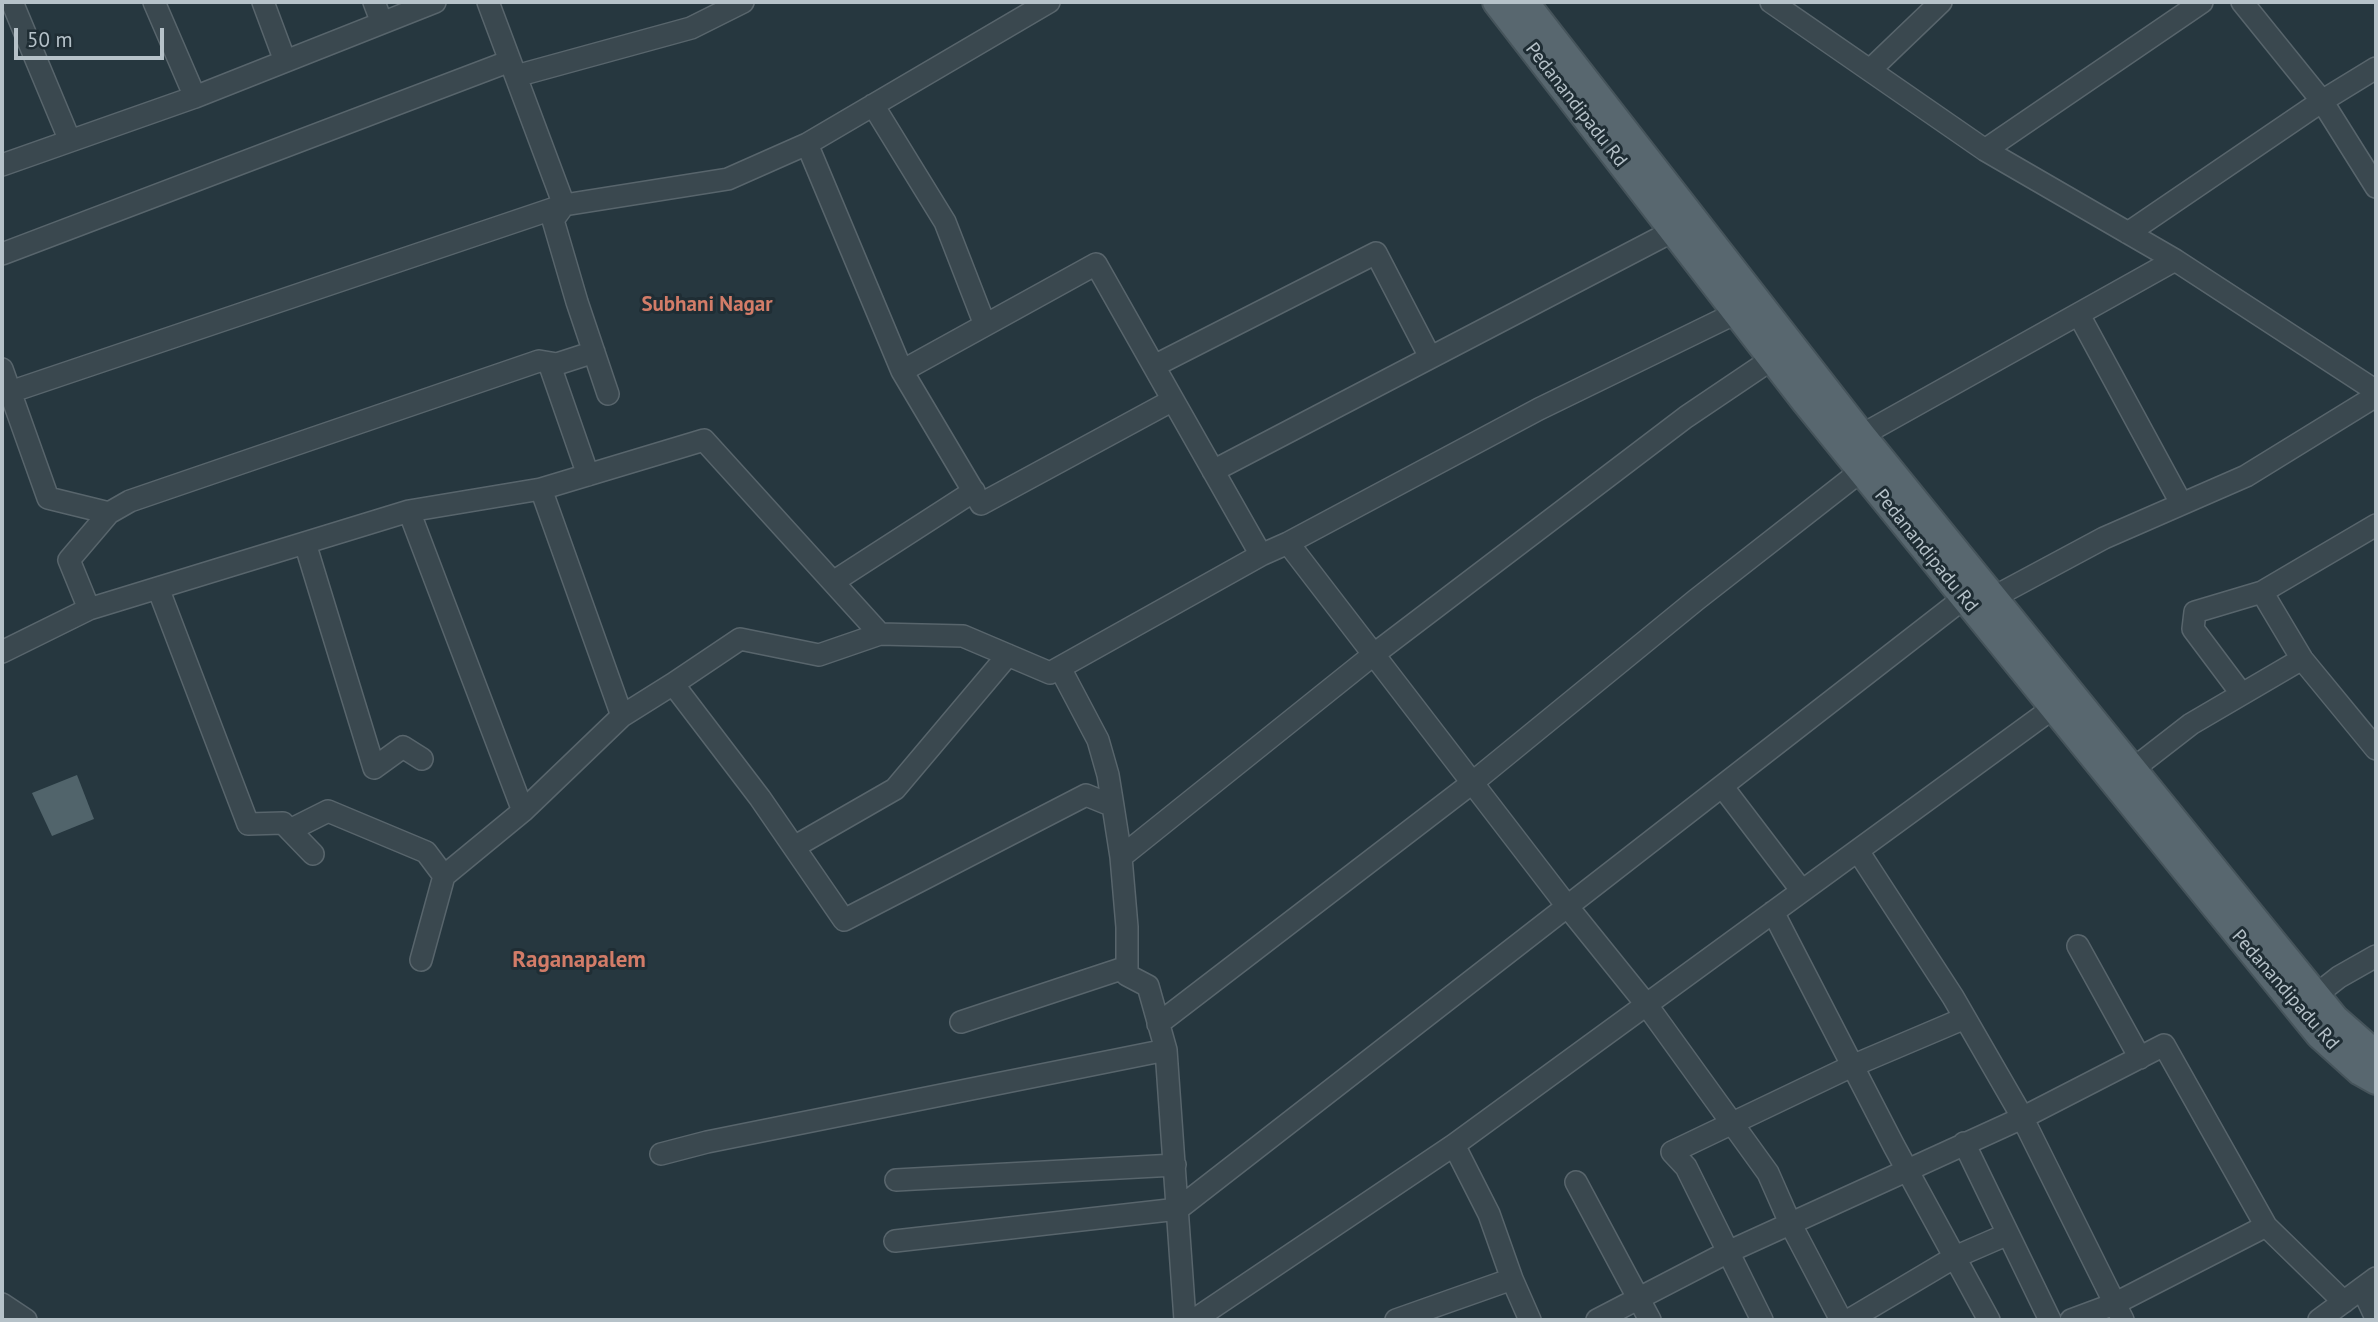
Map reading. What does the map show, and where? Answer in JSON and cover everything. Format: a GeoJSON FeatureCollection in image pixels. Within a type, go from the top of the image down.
{"type":"FeatureCollection","features":[{"type":"Feature","properties":{"kind":"main road","name":"Pedanandipadu Rd"},"geometry":{"type":"LineString","coordinates":[[1496,2],[1861,471],[2319,1035],[2360,1072],[2376,1081]]}},
{"type":"Feature","properties":{"kind":"main road","name":"Pedanandipadu Rd"},"geometry":{"type":"LineString","coordinates":[[1525,2],[1862,435],[2335,1018],[2376,1054]]}},
{"type":"Feature","properties":{"kind":"street"},"geometry":{"type":"LineString","coordinates":[[12,2],[70,141]]}},
{"type":"Feature","properties":{"kind":"street"},"geometry":{"type":"LineString","coordinates":[[155,2],[195,97]]}},
{"type":"Feature","properties":{"kind":"street"},"geometry":{"type":"LineString","coordinates":[[263,2],[285,61]]}},
{"type":"Feature","properties":{"kind":"street"},"geometry":{"type":"LineString","coordinates":[[374,2],[382,23]]}},
{"type":"Feature","properties":{"kind":"street"},"geometry":{"type":"LineString","coordinates":[[2,165],[195,97],[435,2]]}},
{"type":"Feature","properties":{"kind":"street"},"geometry":{"type":"LineString","coordinates":[[488,2],[564,205]]}},
{"type":"Feature","properties":{"kind":"street"},"geometry":{"type":"LineString","coordinates":[[2,254],[513,69],[691,28],[743,2]]}},
{"type":"Feature","properties":{"kind":"street"},"geometry":{"type":"LineString","coordinates":[[10,392],[564,205],[728,179],[807,144],[873,105],[1012,11],[1049,2]]}},
{"type":"Feature","properties":{"kind":"street"},"geometry":{"type":"LineString","coordinates":[[1772,2],[1985,150],[2175,260],[2376,394],[2246,476],[2104,538],[1994,597]]}},
{"type":"Feature","properties":{"kind":"street"},"geometry":{"type":"LineString","coordinates":[[1870,70],[1941,2]]}},
{"type":"Feature","properties":{"kind":"street"},"geometry":{"type":"LineString","coordinates":[[1985,150],[2202,2]]}},
{"type":"Feature","properties":{"kind":"street"},"geometry":{"type":"LineString","coordinates":[[2242,2],[2322,102],[2376,187]]}},
{"type":"Feature","properties":{"kind":"street"},"geometry":{"type":"LineString","coordinates":[[2128,233],[2376,68]]}},
{"type":"Feature","properties":{"kind":"street"},"geometry":{"type":"LineString","coordinates":[[873,105],[945,222],[985,325]]}},
{"type":"Feature","properties":{"kind":"street"},"geometry":{"type":"LineString","coordinates":[[807,144],[902,371],[981,504],[1173,400]]}},
{"type":"Feature","properties":{"kind":"street"},"geometry":{"type":"LineString","coordinates":[[564,205],[553,220],[608,394]]}},
{"type":"Feature","properties":{"kind":"street"},"geometry":{"type":"LineString","coordinates":[[1213,471],[1673,231]]}},
{"type":"Feature","properties":{"kind":"street"},"geometry":{"type":"LineString","coordinates":[[1154,366],[1376,253],[1430,357]]}},
{"type":"Feature","properties":{"kind":"street"},"geometry":{"type":"LineString","coordinates":[[1862,435],[2175,260]]}},
{"type":"Feature","properties":{"kind":"street"},"geometry":{"type":"LineString","coordinates":[[902,371],[1096,264],[1261,555]]}},
{"type":"Feature","properties":{"kind":"street"},"geometry":{"type":"LineString","coordinates":[[421,960],[444,876],[523,811],[622,716],[740,639],[819,655],[880,634],[963,636],[1051,673],[1261,555],[1539,410],[1737,313]]}},
{"type":"Feature","properties":{"kind":"street"},"geometry":{"type":"LineString","coordinates":[[2079,315],[2181,503]]}},
{"type":"Feature","properties":{"kind":"street"},"geometry":{"type":"LineString","coordinates":[[89,609],[69,560],[109,513],[130,500],[540,361],[557,364],[594,352]]}},
{"type":"Feature","properties":{"kind":"street"},"geometry":{"type":"LineString","coordinates":[[1121,858],[1373,655],[1686,417],[1772,359]]}},
{"type":"Feature","properties":{"kind":"street"},"geometry":{"type":"LineString","coordinates":[[549,363],[587,475]]}},
{"type":"Feature","properties":{"kind":"street"},"geometry":{"type":"LineString","coordinates":[[2,369],[48,498],[109,513]]}},
{"type":"Feature","properties":{"kind":"street"},"geometry":{"type":"LineString","coordinates":[[2,652],[89,609],[409,511],[541,489],[704,440],[880,634]]}},
{"type":"Feature","properties":{"kind":"street"},"geometry":{"type":"LineString","coordinates":[[1158,1024],[1472,783],[1696,600],[1861,471]]}},
{"type":"Feature","properties":{"kind":"street"},"geometry":{"type":"LineString","coordinates":[[541,489],[622,716]]}},
{"type":"Feature","properties":{"kind":"street"},"geometry":{"type":"LineString","coordinates":[[833,582],[974,491]]}},
{"type":"Feature","properties":{"kind":"street"},"geometry":{"type":"LineString","coordinates":[[409,511],[523,811]]}},
{"type":"Feature","properties":{"kind":"street"},"geometry":{"type":"LineString","coordinates":[[2241,693],[2193,629],[2195,612],[2262,592],[2376,525]]}},
{"type":"Feature","properties":{"kind":"street"},"geometry":{"type":"LineString","coordinates":[[305,543],[374,768],[403,747],[422,759]]}},
{"type":"Feature","properties":{"kind":"street"},"geometry":{"type":"LineString","coordinates":[[1288,543],[1567,906],[1646,1004],[1768,1173],[1790,1223],[1841,1320]]}},
{"type":"Feature","properties":{"kind":"street"},"geometry":{"type":"LineString","coordinates":[[158,588],[248,824],[283,822],[313,854]]}},
{"type":"Feature","properties":{"kind":"street"},"geometry":{"type":"LineString","coordinates":[[2262,592],[2302,659],[2376,748]]}},
{"type":"Feature","properties":{"kind":"street"},"geometry":{"type":"LineString","coordinates":[[895,1241],[1178,1209],[1964,598]]}},
{"type":"Feature","properties":{"kind":"street"},"geometry":{"type":"LineString","coordinates":[[794,847],[894,789],[1009,655]]}},
{"type":"Feature","properties":{"kind":"street"},"geometry":{"type":"LineString","coordinates":[[2133,769],[2190,724],[2302,659]]}},
{"type":"Feature","properties":{"kind":"street"},"geometry":{"type":"LineString","coordinates":[[1060,668],[1098,740],[1108,775],[1121,858],[1127,975],[1148,986],[1166,1050],[1185,1320]]}},
{"type":"Feature","properties":{"kind":"street"},"geometry":{"type":"LineString","coordinates":[[673,684],[760,798],[844,920],[1086,795],[1113,806]]}},
{"type":"Feature","properties":{"kind":"street"},"geometry":{"type":"LineString","coordinates":[[1194,1320],[1454,1145],[2053,708]]}},
{"type":"Feature","properties":{"kind":"street"},"geometry":{"type":"LineString","coordinates":[[1722,786],[1802,891]]}},
{"type":"Feature","properties":{"kind":"street"},"geometry":{"type":"LineString","coordinates":[[290,830],[328,811],[426,852],[444,876]]}},
{"type":"Feature","properties":{"kind":"street"},"geometry":{"type":"LineString","coordinates":[[1858,851],[1965,1018],[2022,1118],[2119,1312]]}},
{"type":"Feature","properties":{"kind":"street"},"geometry":{"type":"LineString","coordinates":[[1773,912],[1906,1169],[1989,1320]]}},
{"type":"Feature","properties":{"kind":"street"},"geometry":{"type":"LineString","coordinates":[[2078,946],[2140,1058]]}},
{"type":"Feature","properties":{"kind":"street"},"geometry":{"type":"LineString","coordinates":[[2316,995],[2339,977],[2376,956]]}},
{"type":"Feature","properties":{"kind":"street"},"geometry":{"type":"LineString","coordinates":[[961,1022],[1127,967]]}},
{"type":"Feature","properties":{"kind":"street"},"geometry":{"type":"LineString","coordinates":[[1762,1320],[1686,1167],[1672,1152],[1852,1066],[1965,1018]]}},
{"type":"Feature","properties":{"kind":"street"},"geometry":{"type":"LineString","coordinates":[[1597,1320],[1728,1252],[2022,1118],[2164,1045],[2266,1226],[2344,1302]]}},
{"type":"Feature","properties":{"kind":"street"},"geometry":{"type":"LineString","coordinates":[[661,1154],[706,1142],[1166,1050]]}},
{"type":"Feature","properties":{"kind":"street"},"geometry":{"type":"LineString","coordinates":[[1964,1143],[2050,1320]]}},
{"type":"Feature","properties":{"kind":"street"},"geometry":{"type":"LineString","coordinates":[[1454,1145],[1489,1214],[1530,1320]]}},
{"type":"Feature","properties":{"kind":"street"},"geometry":{"type":"LineString","coordinates":[[896,1180],[1175,1166]]}},
{"type":"Feature","properties":{"kind":"street"},"geometry":{"type":"LineString","coordinates":[[1576,1182],[1650,1320]]}},
{"type":"Feature","properties":{"kind":"street"},"geometry":{"type":"LineString","coordinates":[[2071,1320],[2119,1312],[2266,1226]]}},
{"type":"Feature","properties":{"kind":"street"},"geometry":{"type":"LineString","coordinates":[[1849,1320],[1955,1257],[2008,1234]]}},
{"type":"Feature","properties":{"kind":"street"},"geometry":{"type":"LineString","coordinates":[[1396,1320],[1512,1279]]}},
{"type":"Feature","properties":{"kind":"street"},"geometry":{"type":"LineString","coordinates":[[2319,1320],[2369,1283],[2376,1318]]}},
{"type":"Feature","properties":{"kind":"street"},"geometry":{"type":"LineString","coordinates":[[2,1304],[26,1320]]}},
{"type":"Feature","properties":{"kind":"building"},"geometry":{"type":"Polygon","coordinates":[[[77,775],[94,819],[52,836],[32,793],[77,775]]]}},
{"type":"Feature","properties":{"kind":"district","name":"Subhani Nagar"},"geometry":{"type":"Point","coordinates":[707,305]}},
{"type":"Feature","properties":{"kind":"district","name":"Raganapalem"},"geometry":{"type":"Point","coordinates":[579,960]}}]}
